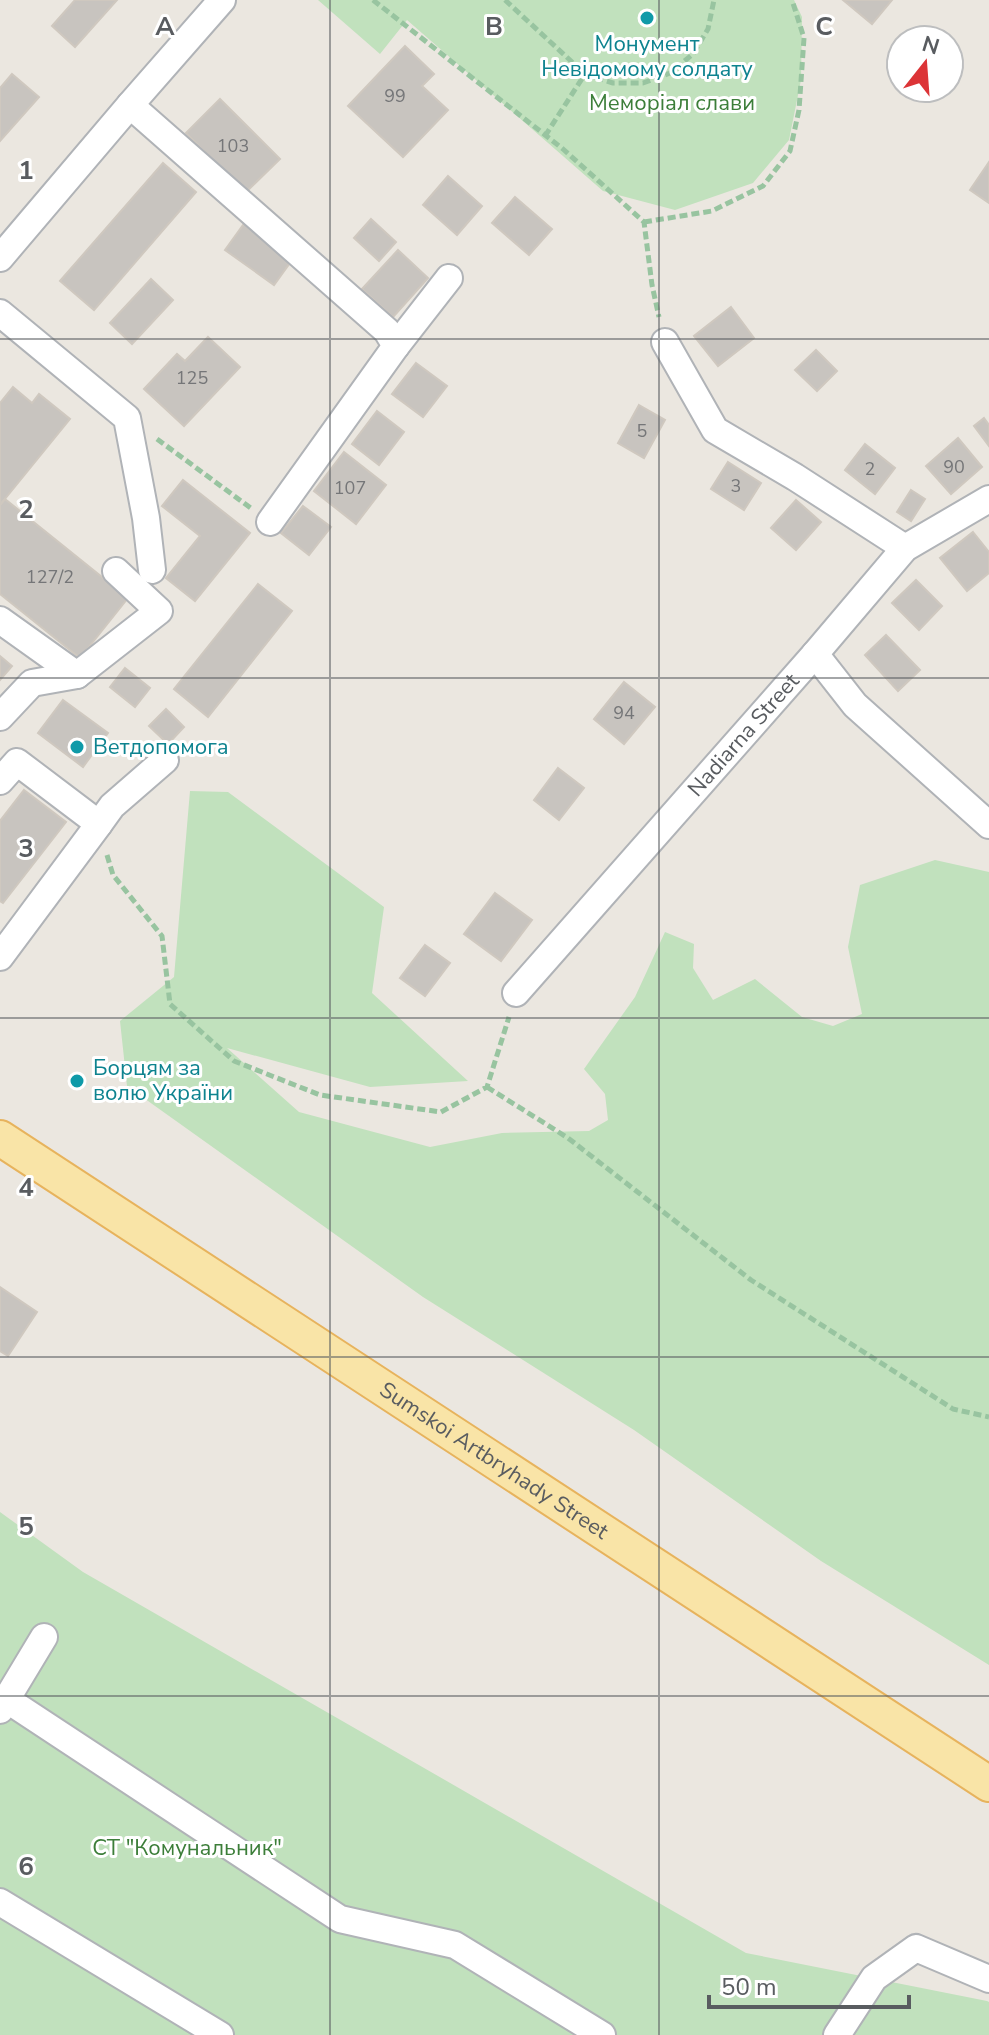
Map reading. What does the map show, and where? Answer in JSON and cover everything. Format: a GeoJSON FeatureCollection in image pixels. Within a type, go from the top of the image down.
{"type":"FeatureCollection","features":[{"type":"Feature","properties":{"kind":"main road","name":"Sumskoi Artbryhady Street"},"geometry":{"type":"LineString","coordinates":[[0,1138],[989,1784]]}},
{"type":"Feature","properties":{"kind":"street"},"geometry":{"type":"LineString","coordinates":[[0,258],[222,0]]}},
{"type":"Feature","properties":{"kind":"street"},"geometry":{"type":"LineString","coordinates":[[130,105],[387,331],[396,346]]}},
{"type":"Feature","properties":{"kind":"street"},"geometry":{"type":"LineString","coordinates":[[270,522],[396,346],[449,278]]}},
{"type":"Feature","properties":{"kind":"street"},"geometry":{"type":"LineString","coordinates":[[0,313],[127,418],[146,518],[152,570]]}},
{"type":"Feature","properties":{"kind":"street"},"geometry":{"type":"LineString","coordinates":[[665,342],[715,430],[905,548]]}},
{"type":"Feature","properties":{"kind":"street","name":"Nadiarna Street"},"geometry":{"type":"LineString","coordinates":[[516,993],[905,548],[989,499]]}},
{"type":"Feature","properties":{"kind":"street"},"geometry":{"type":"LineString","coordinates":[[0,717],[32,683],[77,675],[159,611],[116,571]]}},
{"type":"Feature","properties":{"kind":"street"},"geometry":{"type":"LineString","coordinates":[[0,620],[77,675]]}},
{"type":"Feature","properties":{"kind":"street"},"geometry":{"type":"LineString","coordinates":[[815,654],[855,705],[989,825]]}},
{"type":"Feature","properties":{"kind":"street"},"geometry":{"type":"LineString","coordinates":[[0,957],[112,806],[165,760]]}},
{"type":"Feature","properties":{"kind":"street"},"geometry":{"type":"LineString","coordinates":[[0,781],[17,762],[99,824]]}},
{"type":"Feature","properties":{"kind":"street"},"geometry":{"type":"LineString","coordinates":[[44,1637],[3,1704],[340,1919],[455,1945],[602,2035]]}},
{"type":"Feature","properties":{"kind":"street"},"geometry":{"type":"LineString","coordinates":[[0,1902],[220,2035]]}},
{"type":"Feature","properties":{"kind":"street"},"geometry":{"type":"LineString","coordinates":[[837,2035],[874,1978],[916,1948],[989,1979]]}},
{"type":"Feature","properties":{"kind":"path"},"geometry":{"type":"LineString","coordinates":[[373,0],[545,136],[644,222],[652,285],[665,342]]}},
{"type":"Feature","properties":{"kind":"path"},"geometry":{"type":"LineString","coordinates":[[505,0],[585,74],[613,83],[643,83],[670,73],[693,54],[708,29],[714,0]]}},
{"type":"Feature","properties":{"kind":"path"},"geometry":{"type":"LineString","coordinates":[[644,222],[712,211],[763,186],[790,151],[799,110],[804,38],[792,0]]}},
{"type":"Feature","properties":{"kind":"path"},"geometry":{"type":"LineString","coordinates":[[545,136],[585,74]]}},
{"type":"Feature","properties":{"kind":"path"},"geometry":{"type":"LineString","coordinates":[[127,418],[270,522]]}},
{"type":"Feature","properties":{"kind":"path"},"geometry":{"type":"LineString","coordinates":[[99,824],[113,875],[162,936],[170,1004],[234,1061],[320,1095],[441,1112],[487,1087],[516,993]]}},
{"type":"Feature","properties":{"kind":"path"},"geometry":{"type":"LineString","coordinates":[[487,1087],[568,1138],[751,1280],[953,1409],[989,1417]]}},
{"type":"Feature","properties":{"kind":"green space","name":"Меморіал слави"},"geometry":{"type":"Polygon","coordinates":[[[318,0],[794,0],[802,17],[801,80],[789,140],[753,183],[675,210],[603,191],[407,20],[380,54],[318,0]]]}},
{"type":"Feature","properties":{"kind":"green space"},"geometry":{"type":"Polygon","coordinates":[[[190,791],[228,792],[384,907],[372,993],[468,1081],[370,1087],[227,1048],[299,1112],[430,1147],[502,1133],[589,1131],[608,1120],[605,1094],[584,1069],[635,997],[665,932],[694,944],[693,968],[713,1000],[755,979],[802,1017],[833,1026],[862,1014],[848,947],[860,885],[935,860],[989,872],[989,1665],[821,1561],[634,1430],[423,1297],[127,1086],[120,1021],[174,977],[190,791]]]}},
{"type":"Feature","properties":{"kind":"green space","name":"СТ \"Комунальник\""},"geometry":{"type":"Polygon","coordinates":[[[0,1512],[83,1572],[746,1953],[987,2001],[989,2035],[0,2035],[0,1512]]]}},
{"type":"Feature","properties":{"kind":"building"},"geometry":{"type":"Polygon","coordinates":[[[75,0],[117,0],[75,47],[52,26],[75,0]]]}},
{"type":"Feature","properties":{"kind":"building"},"geometry":{"type":"Polygon","coordinates":[[[843,0],[892,0],[872,24],[843,0]]]}},
{"type":"Feature","properties":{"kind":"building"},"geometry":{"type":"Polygon","coordinates":[[[405,46],[434,74],[422,86],[448,110],[403,157],[348,106],[405,46]]]}},
{"type":"Feature","properties":{"kind":"building"},"geometry":{"type":"Polygon","coordinates":[[[12,74],[39,97],[0,141],[0,88],[12,74]]]}},
{"type":"Feature","properties":{"kind":"building"},"geometry":{"type":"Polygon","coordinates":[[[220,99],[280,159],[245,193],[186,133],[220,99]]]}},
{"type":"Feature","properties":{"kind":"building"},"geometry":{"type":"Polygon","coordinates":[[[989,162],[989,203],[970,190],[989,162]]]}},
{"type":"Feature","properties":{"kind":"building"},"geometry":{"type":"Polygon","coordinates":[[[163,163],[196,192],[94,310],[60,281],[163,163]]]}},
{"type":"Feature","properties":{"kind":"building"},"geometry":{"type":"Polygon","coordinates":[[[448,176],[482,206],[457,235],[423,205],[448,176]]]}},
{"type":"Feature","properties":{"kind":"building"},"geometry":{"type":"Polygon","coordinates":[[[515,197],[552,229],[529,255],[492,223],[515,197]]]}},
{"type":"Feature","properties":{"kind":"building"},"geometry":{"type":"Polygon","coordinates":[[[371,219],[396,242],[379,261],[354,238],[371,219]]]}},
{"type":"Feature","properties":{"kind":"building"},"geometry":{"type":"Polygon","coordinates":[[[246,221],[295,256],[274,285],[225,250],[246,221]]]}},
{"type":"Feature","properties":{"kind":"building"},"geometry":{"type":"Polygon","coordinates":[[[398,250],[428,278],[393,317],[362,289],[398,250]]]}},
{"type":"Feature","properties":{"kind":"building"},"geometry":{"type":"Polygon","coordinates":[[[151,279],[173,300],[132,344],[110,323],[151,279]]]}},
{"type":"Feature","properties":{"kind":"building"},"geometry":{"type":"Polygon","coordinates":[[[731,307],[754,338],[718,366],[694,336],[731,307]]]}},
{"type":"Feature","properties":{"kind":"building"},"geometry":{"type":"Polygon","coordinates":[[[208,337],[240,367],[184,426],[144,389],[177,354],[185,361],[208,337]]]}},
{"type":"Feature","properties":{"kind":"building"},"geometry":{"type":"Polygon","coordinates":[[[816,350],[837,371],[817,391],[795,370],[816,350]]]}},
{"type":"Feature","properties":{"kind":"building"},"geometry":{"type":"Polygon","coordinates":[[[416,363],[447,386],[423,417],[392,394],[416,363]]]}},
{"type":"Feature","properties":{"kind":"building"},"geometry":{"type":"Polygon","coordinates":[[[13,387],[32,403],[39,394],[70,419],[0,505],[0,403],[13,387]]]}},
{"type":"Feature","properties":{"kind":"building"},"geometry":{"type":"Polygon","coordinates":[[[639,405],[665,420],[644,458],[618,443],[639,405]]]}},
{"type":"Feature","properties":{"kind":"building"},"geometry":{"type":"Polygon","coordinates":[[[377,411],[404,432],[379,465],[352,444],[377,411]]]}},
{"type":"Feature","properties":{"kind":"building"},"geometry":{"type":"Polygon","coordinates":[[[984,418],[989,425],[989,446],[974,426],[984,418]]]}},
{"type":"Feature","properties":{"kind":"building"},"geometry":{"type":"Polygon","coordinates":[[[958,438],[982,467],[951,494],[926,466],[958,438]]]}},
{"type":"Feature","properties":{"kind":"building"},"geometry":{"type":"Polygon","coordinates":[[[865,444],[895,468],[875,494],[845,470],[865,444]]]}},
{"type":"Feature","properties":{"kind":"building"},"geometry":{"type":"Polygon","coordinates":[[[344,452],[386,485],[356,524],[314,491],[344,452]]]}},
{"type":"Feature","properties":{"kind":"building"},"geometry":{"type":"Polygon","coordinates":[[[728,462],[761,483],[744,510],[711,489],[728,462]]]}},
{"type":"Feature","properties":{"kind":"building"},"geometry":{"type":"Polygon","coordinates":[[[183,480],[250,533],[195,601],[166,578],[200,536],[162,506],[183,480]]]}},
{"type":"Feature","properties":{"kind":"building"},"geometry":{"type":"Polygon","coordinates":[[[911,490],[925,499],[911,521],[897,512],[911,490]]]}},
{"type":"Feature","properties":{"kind":"building"},"geometry":{"type":"Polygon","coordinates":[[[5,499],[128,598],[80,658],[0,594],[0,505],[5,499]]]}},
{"type":"Feature","properties":{"kind":"building"},"geometry":{"type":"Polygon","coordinates":[[[796,500],[821,522],[796,550],[771,528],[796,500]]]}},
{"type":"Feature","properties":{"kind":"building"},"geometry":{"type":"Polygon","coordinates":[[[303,506],[331,527],[309,555],[281,533],[303,506]]]}},
{"type":"Feature","properties":{"kind":"building"},"geometry":{"type":"Polygon","coordinates":[[[973,532],[989,552],[989,573],[967,591],[940,558],[973,532]]]}},
{"type":"Feature","properties":{"kind":"building"},"geometry":{"type":"Polygon","coordinates":[[[916,580],[942,606],[919,630],[892,603],[916,580]]]}},
{"type":"Feature","properties":{"kind":"building"},"geometry":{"type":"Polygon","coordinates":[[[258,584],[292,611],[208,717],[174,689],[258,584]]]}},
{"type":"Feature","properties":{"kind":"building"},"geometry":{"type":"Polygon","coordinates":[[[886,635],[920,670],[898,691],[865,655],[886,635]]]}},
{"type":"Feature","properties":{"kind":"building"},"geometry":{"type":"Polygon","coordinates":[[[0,656],[12,666],[0,680],[0,656]]]}},
{"type":"Feature","properties":{"kind":"building"},"geometry":{"type":"Polygon","coordinates":[[[125,668],[150,688],[135,707],[110,687],[125,668]]]}},
{"type":"Feature","properties":{"kind":"building"},"geometry":{"type":"Polygon","coordinates":[[[624,682],[655,707],[624,744],[594,719],[624,682]]]}},
{"type":"Feature","properties":{"kind":"building","name":"Ветдопомога"},"geometry":{"type":"Polygon","coordinates":[[[63,700],[108,733],[83,767],[38,733],[63,700]]]}},
{"type":"Feature","properties":{"kind":"building"},"geometry":{"type":"Polygon","coordinates":[[[166,709],[184,727],[168,744],[149,726],[166,709]]]}},
{"type":"Feature","properties":{"kind":"building"},"geometry":{"type":"Polygon","coordinates":[[[558,768],[584,788],[559,820],[534,800],[558,768]]]}},
{"type":"Feature","properties":{"kind":"building"},"geometry":{"type":"Polygon","coordinates":[[[24,790],[66,822],[3,903],[0,901],[0,821],[24,790]]]}},
{"type":"Feature","properties":{"kind":"building"},"geometry":{"type":"Polygon","coordinates":[[[495,893],[532,920],[501,961],[464,934],[495,893]]]}},
{"type":"Feature","properties":{"kind":"building"},"geometry":{"type":"Polygon","coordinates":[[[425,945],[450,963],[425,996],[400,978],[425,945]]]}},
{"type":"Feature","properties":{"kind":"building"},"geometry":{"type":"Polygon","coordinates":[[[0,1287],[37,1312],[8,1356],[0,1351],[0,1287]]]}},
{"type":"Feature","properties":{"kind":"place","name":"Монумент Невідомому солдату"},"geometry":{"type":"Point","coordinates":[647,18]}},
{"type":"Feature","properties":{"kind":"place","name":"Ветдопомога"},"geometry":{"type":"Point","coordinates":[77,747]}},
{"type":"Feature","properties":{"kind":"place","name":"Борцям за волю України"},"geometry":{"type":"Point","coordinates":[77,1081]}}]}
